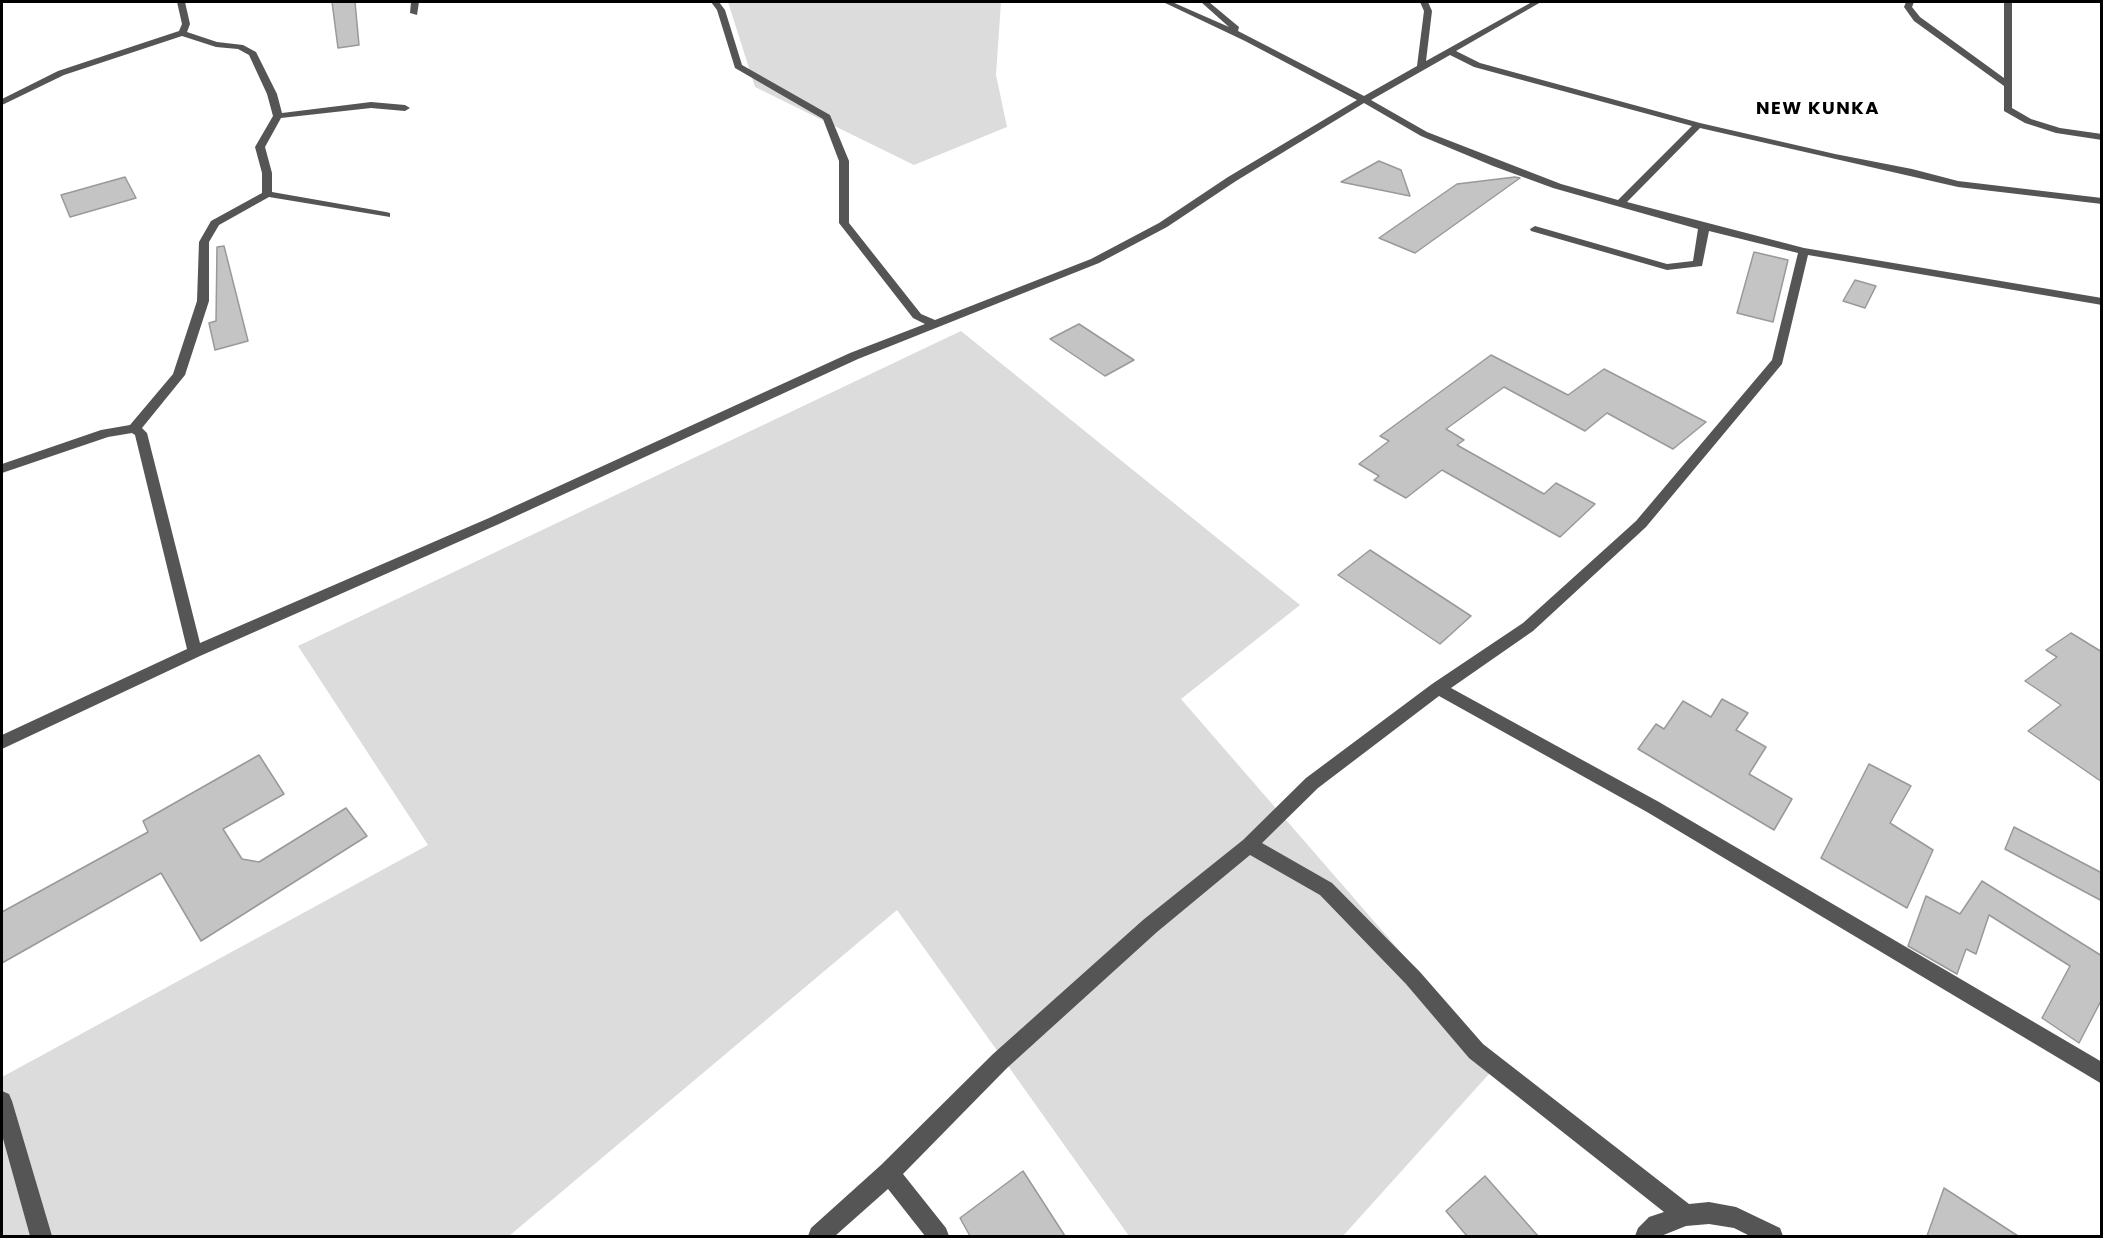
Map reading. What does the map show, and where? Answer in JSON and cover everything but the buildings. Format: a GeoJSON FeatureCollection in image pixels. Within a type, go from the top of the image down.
{"type":"FeatureCollection","features":[{"type":"Feature","properties":{"kind":"street"},"geometry":{"type":"LineString","coordinates":[[181,2],[186,24],[182,33]]}},
{"type":"Feature","properties":{"kind":"street"},"geometry":{"type":"LineString","coordinates":[[414,13],[415,2]]}},
{"type":"Feature","properties":{"kind":"street"},"geometry":{"type":"LineString","coordinates":[[715,2],[721,10],[738,66],[827,117],[844,161],[844,223],[918,316],[936,325]]}},
{"type":"Feature","properties":{"kind":"street"},"geometry":{"type":"LineString","coordinates":[[1167,2],[1248,39],[1365,100],[1424,134],[1557,186],[1704,227],[1804,251],[2102,302]]}},
{"type":"Feature","properties":{"kind":"street"},"geometry":{"type":"LineString","coordinates":[[1205,2],[1248,39]]}},
{"type":"Feature","properties":{"kind":"street"},"geometry":{"type":"LineString","coordinates":[[1421,67],[1428,11],[1424,2]]}},
{"type":"Feature","properties":{"kind":"street"},"geometry":{"type":"LineString","coordinates":[[2,742],[195,652],[494,521],[854,356],[1095,261],[1163,225],[1232,179],[1335,116],[1537,2]]}},
{"type":"Feature","properties":{"kind":"street"},"geometry":{"type":"LineString","coordinates":[[1910,2],[1908,7],[1917,19],[2009,85]]}},
{"type":"Feature","properties":{"kind":"street"},"geometry":{"type":"LineString","coordinates":[[2008,2],[2007,109],[2028,122],[2059,131],[2102,137]]}},
{"type":"Feature","properties":{"kind":"street"},"geometry":{"type":"LineString","coordinates":[[2,102],[61,73],[182,33],[216,44],[240,47],[254,54],[272,94],[278,116],[260,147],[267,173],[267,194]]}},
{"type":"Feature","properties":{"kind":"street"},"geometry":{"type":"LineString","coordinates":[[1450,51],[1477,65],[1698,125],[1958,184],[2102,201]]}},
{"type":"Feature","properties":{"kind":"street"},"geometry":{"type":"LineString","coordinates":[[278,116],[371,105],[405,108]]}},
{"type":"Feature","properties":{"kind":"street"},"geometry":{"type":"LineString","coordinates":[[1619,204],[1698,125]]}},
{"type":"Feature","properties":{"kind":"street"},"geometry":{"type":"LineString","coordinates":[[134,429],[179,375],[203,301],[204,242],[215,224],[267,194],[386,215]]}},
{"type":"Feature","properties":{"kind":"street"},"geometry":{"type":"LineString","coordinates":[[1535,229],[1666,267],[1698,264],[1704,227]]}},
{"type":"Feature","properties":{"kind":"street"},"geometry":{"type":"LineString","coordinates":[[819,1236],[889,1173],[1000,1061],[1150,926],[1249,845],[1312,783],[1438,688],[1528,627],[1641,524],[1778,361],[1804,251]]}},
{"type":"Feature","properties":{"kind":"street"},"geometry":{"type":"LineString","coordinates":[[2,469],[106,434],[134,429],[141,433],[195,652]]}},
{"type":"Feature","properties":{"kind":"street"},"geometry":{"type":"LineString","coordinates":[[1438,688],[1653,807],[2102,1074]]}},
{"type":"Feature","properties":{"kind":"street"},"geometry":{"type":"LineString","coordinates":[[1249,845],[1326,889],[1413,978],[1476,1051],[1686,1215]]}},
{"type":"Feature","properties":{"kind":"street"},"geometry":{"type":"LineString","coordinates":[[2,1101],[41,1236]]}},
{"type":"Feature","properties":{"kind":"street"},"geometry":{"type":"LineString","coordinates":[[889,1173],[939,1236]]}},
{"type":"Feature","properties":{"kind":"street"},"geometry":{"type":"LineString","coordinates":[[1646,1236],[1657,1226],[1686,1215],[1709,1213],[1736,1218],[1772,1236]]}},
{"type":"Feature","properties":{"kind":"shaded area"},"geometry":{"type":"Polygon","coordinates":[[[728,2],[1001,2],[996,75],[1007,127],[914,165],[755,87],[728,2]]]}},
{"type":"Feature","properties":{"kind":"shaded area"},"geometry":{"type":"Polygon","coordinates":[[[961,331],[1300,605],[1181,699],[1498,1064],[1343,1236],[1129,1236],[897,910],[509,1236],[2,1236],[2,1077],[428,845],[298,646],[961,331]]]}},
{"type":"Feature","properties":{"kind":"district","name":"NEW KUNKA"},"geometry":{"type":"Point","coordinates":[1818,109]}}]}
